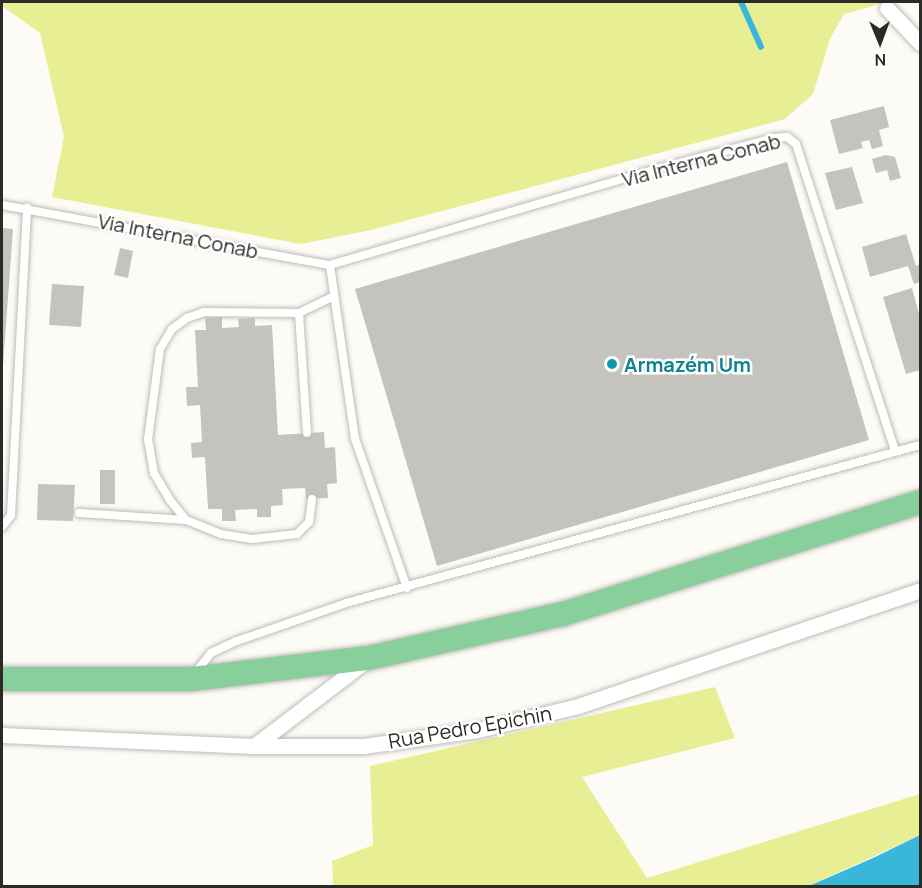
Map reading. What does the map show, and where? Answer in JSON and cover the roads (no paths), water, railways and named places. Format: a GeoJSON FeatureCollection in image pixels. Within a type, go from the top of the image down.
{"type":"FeatureCollection","features":[{"type":"Feature","properties":{"kind":"main road"},"geometry":{"type":"LineString","coordinates":[[2,679],[192,679],[369,658],[562,614],[921,502]]}},
{"type":"Feature","properties":{"kind":"street"},"geometry":{"type":"LineString","coordinates":[[887,8],[921,43]]}},
{"type":"Feature","properties":{"kind":"street","name":"Rua Pedro Epichin"},"geometry":{"type":"LineString","coordinates":[[2,735],[254,746],[363,746],[478,730],[578,706],[921,590]]}},
{"type":"Feature","properties":{"kind":"street"},"geometry":{"type":"LineString","coordinates":[[254,746],[369,658]]}},
{"type":"Feature","properties":{"kind":"lane","name":"Via Interna Conab"},"geometry":{"type":"LineString","coordinates":[[2,204],[330,265],[653,170],[787,137],[802,157],[895,450]]}},
{"type":"Feature","properties":{"kind":"lane"},"geometry":{"type":"LineString","coordinates":[[2,527],[11,515],[27,207]]}},
{"type":"Feature","properties":{"kind":"lane"},"geometry":{"type":"LineString","coordinates":[[330,265],[332,297],[356,439],[407,588]]}},
{"type":"Feature","properties":{"kind":"lane"},"geometry":{"type":"LineString","coordinates":[[186,520],[154,473],[148,440],[160,349],[172,329],[204,312],[299,313],[332,297]]}},
{"type":"Feature","properties":{"kind":"lane"},"geometry":{"type":"LineString","coordinates":[[299,313],[307,433]]}},
{"type":"Feature","properties":{"kind":"lane"},"geometry":{"type":"LineString","coordinates":[[192,679],[199,663],[237,641],[346,603],[407,588],[895,450],[921,445]]}},
{"type":"Feature","properties":{"kind":"lane"},"geometry":{"type":"LineString","coordinates":[[79,513],[186,520],[221,534],[281,538],[297,534],[309,522],[312,499]]}},
{"type":"Feature","properties":{"kind":"water"},"geometry":{"type":"Polygon","coordinates":[[[920,835],[920,886],[809,886],[873,858],[920,835]]]}},
{"type":"Feature","properties":{"kind":"waterway"},"geometry":{"type":"LineString","coordinates":[[741,2],[761,47]]}},
{"type":"Feature","properties":{"kind":"place","name":"Armazém Um"},"geometry":{"type":"Point","coordinates":[612,364]}}]}
